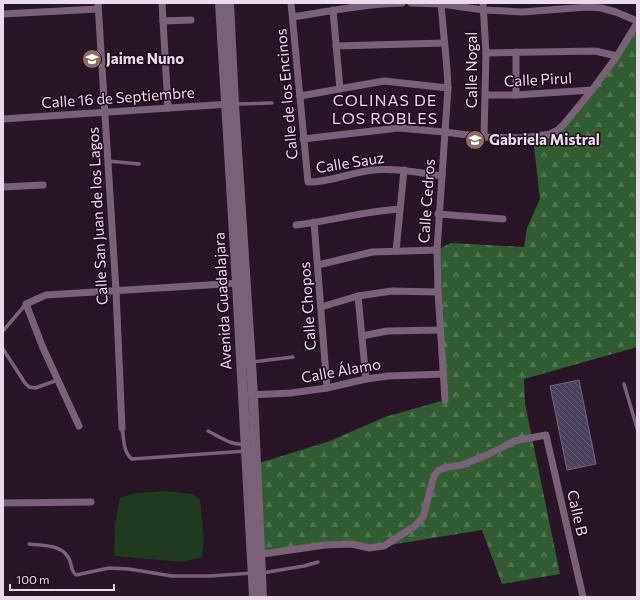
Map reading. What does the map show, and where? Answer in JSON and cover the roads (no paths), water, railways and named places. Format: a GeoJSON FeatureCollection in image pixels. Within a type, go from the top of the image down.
{"type":"FeatureCollection","features":[{"type":"Feature","properties":{"kind":"street"},"geometry":{"type":"LineString","coordinates":[[162,3],[168,108]]}},
{"type":"Feature","properties":{"kind":"street","name":"Avenida Guadalajara"},"geometry":{"type":"LineString","coordinates":[[220,3],[230,104],[242,283],[257,573],[262,597]]}},
{"type":"Feature","properties":{"kind":"street","name":"Avenida Guadalajara"},"geometry":{"type":"LineString","coordinates":[[229,3],[230,104]]}},
{"type":"Feature","properties":{"kind":"street","name":"Calle de los Encinos"},"geometry":{"type":"LineString","coordinates":[[291,3],[308,182]]}},
{"type":"Feature","properties":{"kind":"street"},"geometry":{"type":"LineString","coordinates":[[293,17],[387,3],[402,3]]}},
{"type":"Feature","properties":{"kind":"street"},"geometry":{"type":"LineString","coordinates":[[304,139],[392,128],[484,137],[534,138],[555,132],[565,123],[592,90],[617,56],[637,22],[616,12],[601,8],[588,7],[522,12],[483,6],[441,3],[411,3]]}},
{"type":"Feature","properties":{"kind":"street","name":"Calle Cedros"},"geometry":{"type":"LineString","coordinates":[[441,3],[448,88],[438,214],[437,250],[440,330],[445,400]]}},
{"type":"Feature","properties":{"kind":"street"},"geometry":{"type":"LineString","coordinates":[[3,14],[98,6]]}},
{"type":"Feature","properties":{"kind":"street","name":"Calle San Juan de los Lagos"},"geometry":{"type":"LineString","coordinates":[[98,6],[116,291],[122,428]]}},
{"type":"Feature","properties":{"kind":"street","name":"Calle Nogal"},"geometry":{"type":"LineString","coordinates":[[483,6],[486,53],[484,137]]}},
{"type":"Feature","properties":{"kind":"street"},"geometry":{"type":"LineString","coordinates":[[333,10],[340,89]]}},
{"type":"Feature","properties":{"kind":"street"},"geometry":{"type":"LineString","coordinates":[[163,21],[191,20]]}},
{"type":"Feature","properties":{"kind":"street"},"geometry":{"type":"LineString","coordinates":[[336,46],[444,43]]}},
{"type":"Feature","properties":{"kind":"street"},"geometry":{"type":"LineString","coordinates":[[486,53],[595,51],[617,56]]}},
{"type":"Feature","properties":{"kind":"street"},"geometry":{"type":"LineString","coordinates":[[516,52],[516,94]]}},
{"type":"Feature","properties":{"kind":"street"},"geometry":{"type":"LineString","coordinates":[[300,96],[384,80],[448,88]]}},
{"type":"Feature","properties":{"kind":"street","name":"Calle Pirul"},"geometry":{"type":"LineString","coordinates":[[486,95],[592,90]]}},
{"type":"Feature","properties":{"kind":"street","name":"Calle 16 de Septiembre"},"geometry":{"type":"LineString","coordinates":[[3,119],[230,104]]}},
{"type":"Feature","properties":{"kind":"street"},"geometry":{"type":"LineString","coordinates":[[396,251],[404,170]]}},
{"type":"Feature","properties":{"kind":"street","name":"Calle Sauz"},"geometry":{"type":"LineString","coordinates":[[308,182],[366,171],[404,170],[442,176]]}},
{"type":"Feature","properties":{"kind":"street"},"geometry":{"type":"LineString","coordinates":[[3,187],[43,185]]}},
{"type":"Feature","properties":{"kind":"street"},"geometry":{"type":"LineString","coordinates":[[296,224],[383,210],[400,209]]}},
{"type":"Feature","properties":{"kind":"street"},"geometry":{"type":"LineString","coordinates":[[438,214],[503,219]]}},
{"type":"Feature","properties":{"kind":"street","name":"Calle Chopos"},"geometry":{"type":"LineString","coordinates":[[314,222],[327,388]]}},
{"type":"Feature","properties":{"kind":"street"},"geometry":{"type":"LineString","coordinates":[[318,265],[372,252],[437,250]]}},
{"type":"Feature","properties":{"kind":"street"},"geometry":{"type":"LineString","coordinates":[[79,426],[43,348],[26,304],[46,295],[242,283]]}},
{"type":"Feature","properties":{"kind":"street"},"geometry":{"type":"LineString","coordinates":[[321,307],[358,296],[392,291],[438,292]]}},
{"type":"Feature","properties":{"kind":"street"},"geometry":{"type":"LineString","coordinates":[[358,296],[366,379]]}},
{"type":"Feature","properties":{"kind":"street"},"geometry":{"type":"LineString","coordinates":[[362,336],[387,331],[440,330]]}},
{"type":"Feature","properties":{"kind":"street","name":"Calle Álamo"},"geometry":{"type":"LineString","coordinates":[[248,395],[290,393],[327,388],[366,379],[399,375],[444,374]]}},
{"type":"Feature","properties":{"kind":"street","name":"Avenida Guadalajara"},"geometry":{"type":"LineString","coordinates":[[248,395],[247,448],[256,555]]}},
{"type":"Feature","properties":{"kind":"street","name":"Calle B"},"geometry":{"type":"LineString","coordinates":[[256,555],[325,545],[352,544],[369,548],[384,546],[415,526],[423,517],[434,476],[439,470],[462,465],[489,454],[514,441],[546,435],[583,597]]}},
{"type":"Feature","properties":{"kind":"street"},"geometry":{"type":"LineString","coordinates":[[3,503],[91,502]]}},
{"type":"Feature","properties":{"kind":"street","name":"Avenida Guadalajara"},"geometry":{"type":"LineString","coordinates":[[254,597],[257,573]]}},
{"type":"Feature","properties":{"kind":"lane"},"geometry":{"type":"LineString","coordinates":[[230,104],[272,103]]}},
{"type":"Feature","properties":{"kind":"lane"},"geometry":{"type":"LineString","coordinates":[[108,161],[139,164]]}},
{"type":"Feature","properties":{"kind":"lane"},"geometry":{"type":"LineString","coordinates":[[3,331],[26,304]]}},
{"type":"Feature","properties":{"kind":"lane"},"geometry":{"type":"LineString","coordinates":[[3,349],[29,388],[35,388],[58,380]]}},
{"type":"Feature","properties":{"kind":"lane"},"geometry":{"type":"LineString","coordinates":[[246,362],[293,358]]}},
{"type":"Feature","properties":{"kind":"lane"},"geometry":{"type":"LineString","coordinates":[[624,384],[637,428]]}},
{"type":"Feature","properties":{"kind":"lane"},"geometry":{"type":"LineString","coordinates":[[122,428],[127,456],[132,459],[247,448]]}},
{"type":"Feature","properties":{"kind":"lane"},"geometry":{"type":"LineString","coordinates":[[208,431],[227,441],[247,448]]}},
{"type":"Feature","properties":{"kind":"lane"},"geometry":{"type":"LineString","coordinates":[[29,544],[57,547],[64,552],[69,560],[72,572],[76,575],[109,568],[129,569],[172,576],[210,576],[257,573],[304,566],[318,562]]}},
{"type":"Feature","properties":{"kind":"place","name":"Jaime Nuno"},"geometry":{"type":"Point","coordinates":[92,59]}},
{"type":"Feature","properties":{"kind":"place","name":"Gabriela Mistral"},"geometry":{"type":"Point","coordinates":[475,140]}},
{"type":"Feature","properties":{"kind":"district","name":"COLINAS DE LOS ROBLES"},"geometry":{"type":"Point","coordinates":[385,109]}}]}
